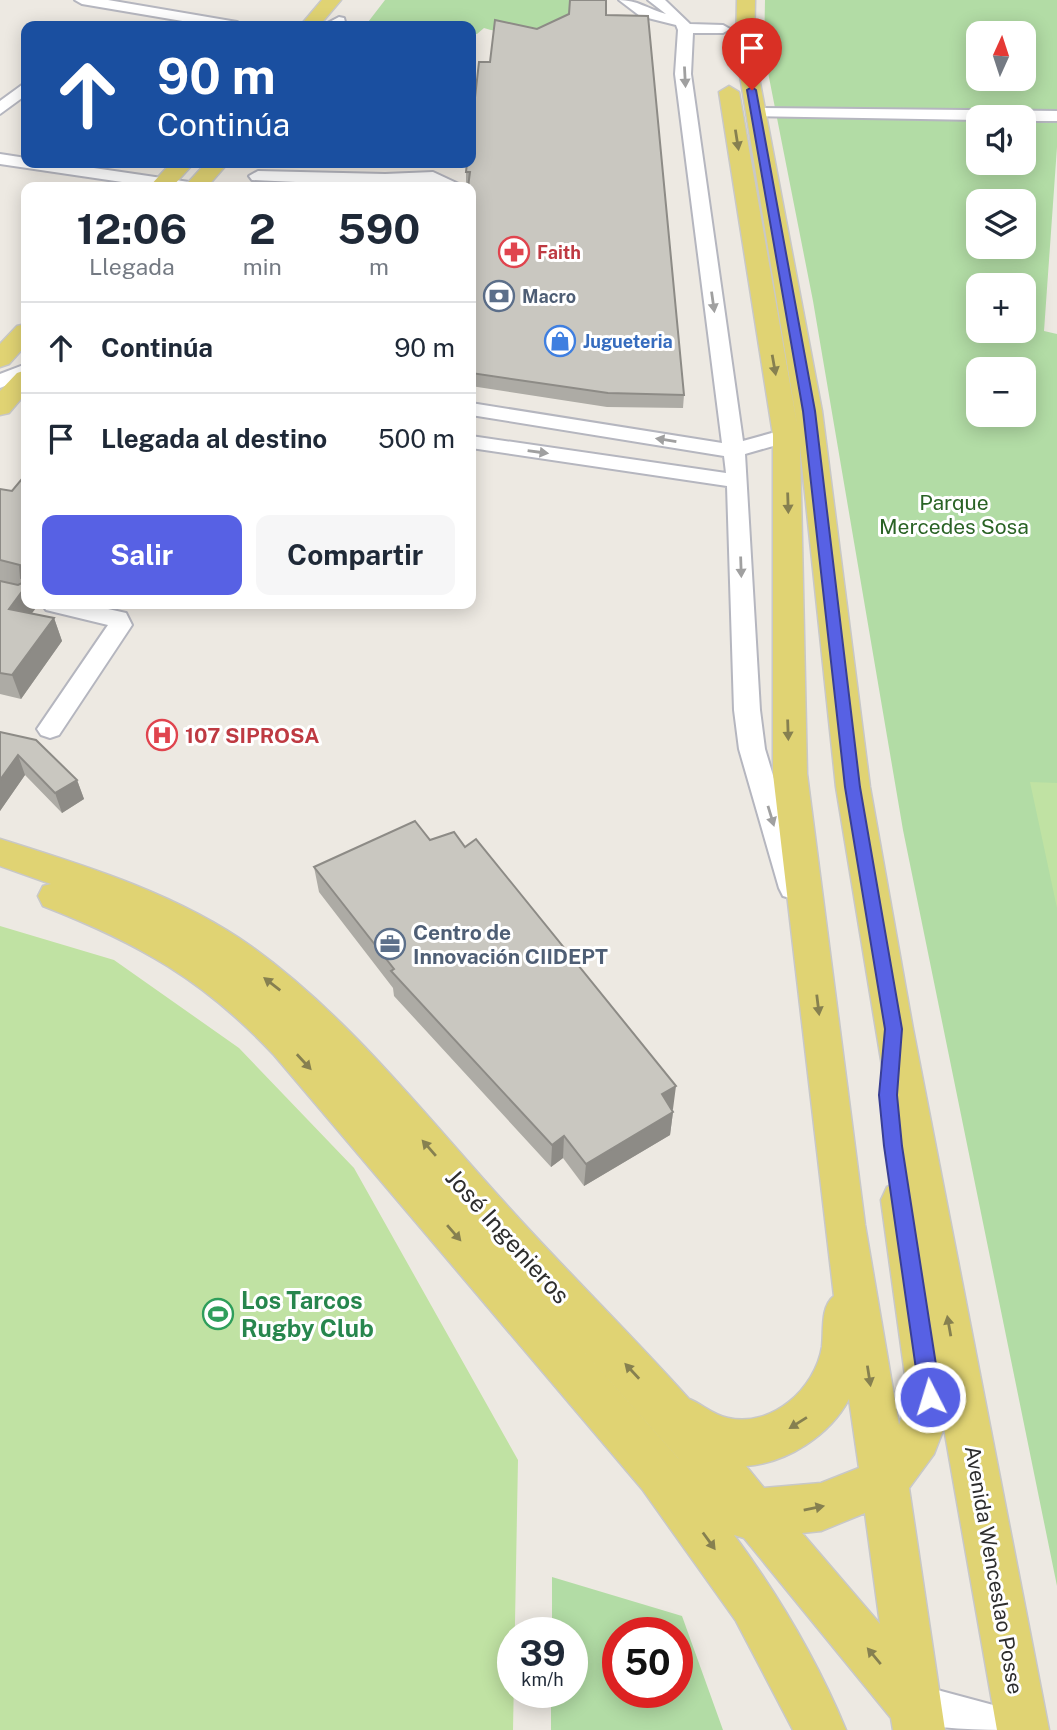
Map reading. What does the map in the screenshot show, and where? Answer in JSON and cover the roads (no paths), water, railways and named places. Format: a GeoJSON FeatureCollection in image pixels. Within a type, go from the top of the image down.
{"type":"FeatureCollection","features":[{"type":"Feature","properties":{"kind":"main road"},"geometry":{"type":"LineString","coordinates":[[727,0],[723,49],[786,435],[789,530],[787,727],[810,945],[844,1225],[886,1482],[921,1722]]}},
{"type":"Feature","properties":{"kind":"main road","name":"Avenida Wenceslao Posse"},"geometry":{"type":"LineString","coordinates":[[746,0],[744,51],[809,411],[853,787],[894,1029],[1023,1730]]}},
{"type":"Feature","properties":{"kind":"main road"},"geometry":{"type":"LineString","coordinates":[[165,182],[178,168]]}},
{"type":"Feature","properties":{"kind":"main road"},"geometry":{"type":"LineString","coordinates":[[200,182],[212,168]]}},
{"type":"Feature","properties":{"kind":"main road"},"geometry":{"type":"LineString","coordinates":[[0,359],[21,336]]}},
{"type":"Feature","properties":{"kind":"main road"},"geometry":{"type":"LineString","coordinates":[[0,407],[20,379]]}},
{"type":"Feature","properties":{"kind":"main road","name":"José Ingenieros"},"geometry":{"type":"LineString","coordinates":[[0,852],[122,895],[180,922],[237,956],[280,990],[354,1062],[491,1218],[671,1413],[921,1722]]}},
{"type":"Feature","properties":{"kind":"main road","name":"José Ingenieros"},"geometry":{"type":"LineString","coordinates":[[0,877],[86,907],[160,940],[216,976],[253,1009],[391,1160],[659,1472],[754,1604],[793,1673],[820,1730]]}},
{"type":"Feature","properties":{"kind":"main road"},"geometry":{"type":"LineString","coordinates":[[659,1472],[702,1499],[741,1514],[821,1507],[886,1482],[918,1438],[930,1397],[888,1095],[894,1029]]}},
{"type":"Feature","properties":{"kind":"main road"},"geometry":{"type":"LineString","coordinates":[[671,1413],[701,1432],[744,1443],[768,1439],[802,1422],[829,1396],[847,1333],[844,1225]]}},
{"type":"Feature","properties":{"kind":"street"},"geometry":{"type":"LineString","coordinates":[[82,0],[204,21]]}},
{"type":"Feature","properties":{"kind":"street"},"geometry":{"type":"LineString","coordinates":[[625,0],[645,13],[685,26],[723,49]]}},
{"type":"Feature","properties":{"kind":"street"},"geometry":{"type":"LineString","coordinates":[[655,0],[680,16],[685,26],[683,74],[738,481],[747,710],[752,749],[810,945]]}},
{"type":"Feature","properties":{"kind":"street"},"geometry":{"type":"LineString","coordinates":[[0,109],[21,91]]}},
{"type":"Feature","properties":{"kind":"street"},"geometry":{"type":"LineString","coordinates":[[757,113],[1057,116]]}},
{"type":"Feature","properties":{"kind":"street"},"geometry":{"type":"LineString","coordinates":[[0,159],[21,163]]}},
{"type":"Feature","properties":{"kind":"street"},"geometry":{"type":"LineString","coordinates":[[54,168],[137,182]]}},
{"type":"Feature","properties":{"kind":"street"},"geometry":{"type":"LineString","coordinates":[[262,175],[402,182]]}},
{"type":"Feature","properties":{"kind":"street"},"geometry":{"type":"LineString","coordinates":[[382,179],[433,177],[444,182]]}},
{"type":"Feature","properties":{"kind":"street"},"geometry":{"type":"LineString","coordinates":[[476,395],[567,410],[607,431]]}},
{"type":"Feature","properties":{"kind":"street"},"geometry":{"type":"LineString","coordinates":[[476,410],[733,451],[786,435]]}},
{"type":"Feature","properties":{"kind":"street"},"geometry":{"type":"LineString","coordinates":[[476,443],[738,481]]}},
{"type":"Feature","properties":{"kind":"street"},"geometry":{"type":"LineString","coordinates":[[50,729],[120,625],[117,619],[107,614],[80,609]]}},
{"type":"Feature","properties":{"kind":"street"},"geometry":{"type":"LineString","coordinates":[[921,1722],[1008,1730]]}},
{"type":"Feature","properties":{"kind":"place","name":"Faith"},"geometry":{"type":"Point","coordinates":[514,252]}},
{"type":"Feature","properties":{"kind":"place","name":"Macro"},"geometry":{"type":"Point","coordinates":[499,296]}},
{"type":"Feature","properties":{"kind":"place","name":"Jugueteria"},"geometry":{"type":"Point","coordinates":[560,341]}},
{"type":"Feature","properties":{"kind":"place","name":"107 SIPROSA"},"geometry":{"type":"Point","coordinates":[162,735]}},
{"type":"Feature","properties":{"kind":"place","name":"Centro de Innovación CIIDEPT"},"geometry":{"type":"Point","coordinates":[390,944]}},
{"type":"Feature","properties":{"kind":"place","name":"Los Tarcos Rugby Club"},"geometry":{"type":"Point","coordinates":[218,1314]}},
{"type":"Feature","properties":{"kind":"park label","name":"Parque Mercedes Sosa"},"geometry":{"type":"Point","coordinates":[954,514]}}]}
